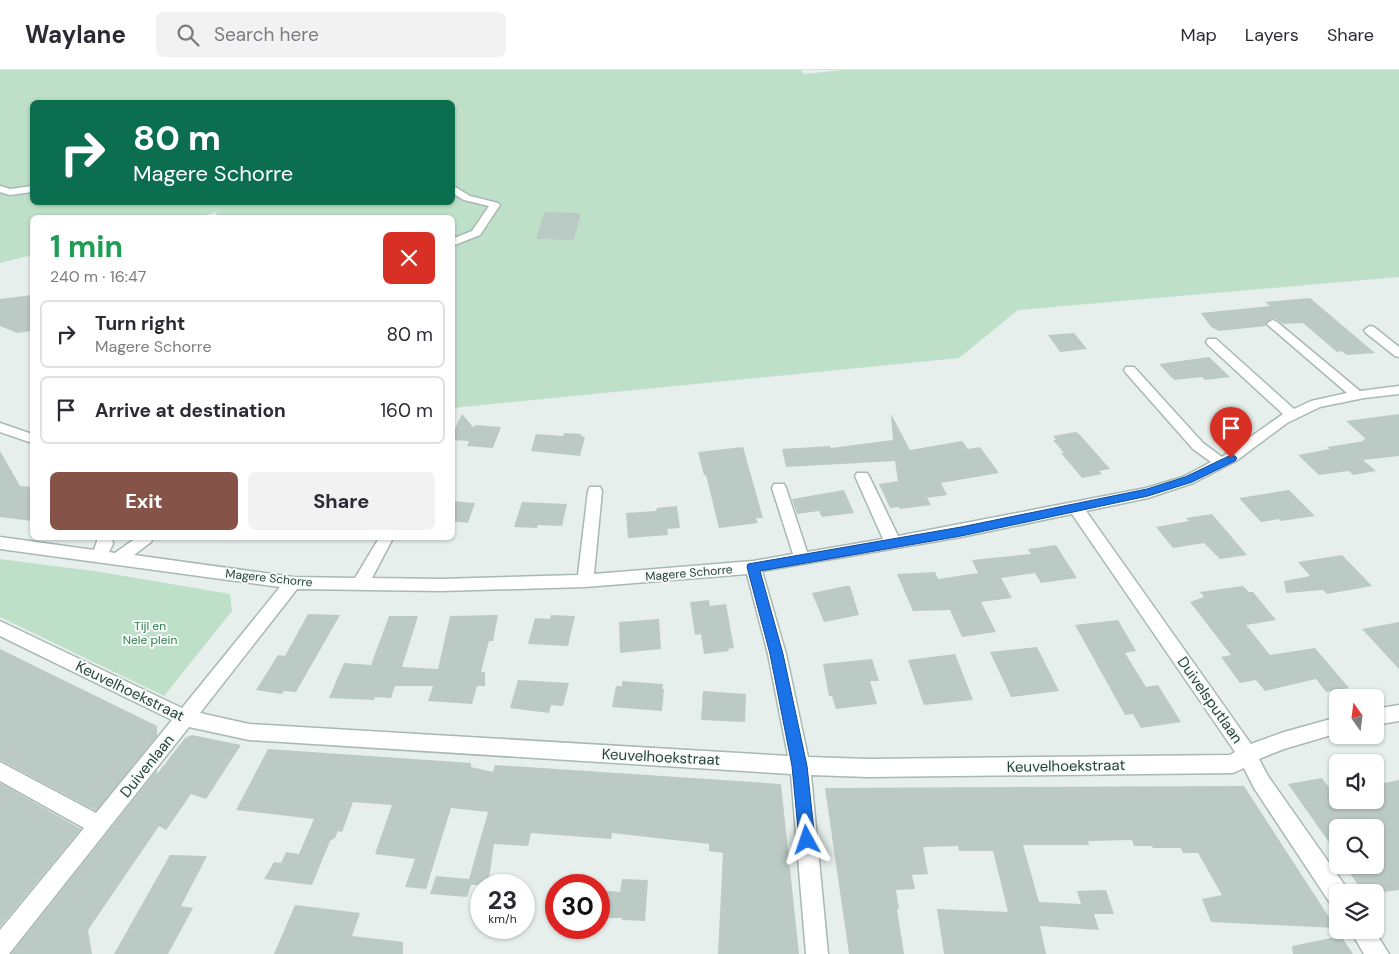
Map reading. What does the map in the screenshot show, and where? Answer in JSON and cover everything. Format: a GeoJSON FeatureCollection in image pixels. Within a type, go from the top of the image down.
{"type":"FeatureCollection","features":[{"type":"Feature","properties":{"kind":"street"},"geometry":{"type":"LineString","coordinates":[[0,189],[10,192],[30,189]]}},
{"type":"Feature","properties":{"kind":"street"},"geometry":{"type":"LineString","coordinates":[[455,190],[467,198],[495,205],[476,233],[455,243]]}},
{"type":"Feature","properties":{"kind":"street"},"geometry":{"type":"LineString","coordinates":[[1274,324],[1358,396]]}},
{"type":"Feature","properties":{"kind":"street"},"geometry":{"type":"LineString","coordinates":[[1370,330],[1399,353]]}},
{"type":"Feature","properties":{"kind":"street"},"geometry":{"type":"LineString","coordinates":[[1212,342],[1292,415]]}},
{"type":"Feature","properties":{"kind":"street"},"geometry":{"type":"LineString","coordinates":[[1130,370],[1198,446],[1221,464]]}},
{"type":"Feature","properties":{"kind":"street","name":"Magere Schorre"},"geometry":{"type":"LineString","coordinates":[[0,543],[293,583],[441,585],[585,581],[753,567],[893,543],[1148,493],[1188,480],[1221,464],[1282,420],[1316,404],[1399,390]]}},
{"type":"Feature","properties":{"kind":"street"},"geometry":{"type":"LineString","coordinates":[[0,427],[30,437]]}},
{"type":"Feature","properties":{"kind":"street"},"geometry":{"type":"LineString","coordinates":[[862,476],[893,543]]}},
{"type":"Feature","properties":{"kind":"street"},"geometry":{"type":"LineString","coordinates":[[779,488],[802,559]]}},
{"type":"Feature","properties":{"kind":"street"},"geometry":{"type":"LineString","coordinates":[[585,581],[595,491]]}},
{"type":"Feature","properties":{"kind":"street","name":"Duivelsputlaan"},"geometry":{"type":"LineString","coordinates":[[1077,508],[1247,754],[1261,782],[1331,884]]}},
{"type":"Feature","properties":{"kind":"street"},"geometry":{"type":"LineString","coordinates":[[99,556],[105,540]]}},
{"type":"Feature","properties":{"kind":"street"},"geometry":{"type":"LineString","coordinates":[[118,559],[143,540]]}},
{"type":"Feature","properties":{"kind":"street"},"geometry":{"type":"LineString","coordinates":[[360,584],[385,540]]}},
{"type":"Feature","properties":{"kind":"street"},"geometry":{"type":"LineString","coordinates":[[753,567],[776,654],[800,766],[816,954]]}},
{"type":"Feature","properties":{"kind":"street","name":"Duivenlaan"},"geometry":{"type":"LineString","coordinates":[[0,948],[293,583]]}},
{"type":"Feature","properties":{"kind":"street","name":"Keuvelhoekstraat"},"geometry":{"type":"LineString","coordinates":[[0,628],[185,718],[248,732],[800,766],[868,768],[1232,764],[1247,754],[1329,728]]}},
{"type":"Feature","properties":{"kind":"street"},"geometry":{"type":"LineString","coordinates":[[1384,715],[1399,712]]}},
{"type":"Feature","properties":{"kind":"street"},"geometry":{"type":"LineString","coordinates":[[0,771],[99,824]]}},
{"type":"Feature","properties":{"kind":"street"},"geometry":{"type":"LineString","coordinates":[[1367,939],[1378,954]]}},
{"type":"Feature","properties":{"kind":"green space"},"geometry":{"type":"Polygon","coordinates":[[[0,70],[801,70],[804,74],[843,70],[1399,70],[1399,277],[1018,310],[959,358],[455,408],[455,215],[217,215],[216,212],[205,215],[30,215],[30,256],[0,263],[0,70]]]}},
{"type":"Feature","properties":{"kind":"green space","name":"Tijl en Nele plein"},"geometry":{"type":"Polygon","coordinates":[[[0,559],[101,572],[230,594],[232,611],[164,696],[0,617],[0,559]]]}},
{"type":"Feature","properties":{"kind":"building"},"geometry":{"type":"Polygon","coordinates":[[[544,212],[581,213],[574,240],[536,239],[544,212]]]}},
{"type":"Feature","properties":{"kind":"building"},"geometry":{"type":"Polygon","coordinates":[[[30,295],[30,331],[17,333],[0,326],[0,299],[30,295]]]}},
{"type":"Feature","properties":{"kind":"building"},"geometry":{"type":"Polygon","coordinates":[[[1310,298],[1375,353],[1347,355],[1341,351],[1337,352],[1303,323],[1283,324],[1274,318],[1266,323],[1266,326],[1219,331],[1211,327],[1201,313],[1270,306],[1265,302],[1310,298]]]}},
{"type":"Feature","properties":{"kind":"building"},"geometry":{"type":"Polygon","coordinates":[[[1074,333],[1087,349],[1060,352],[1048,335],[1074,333]]]}},
{"type":"Feature","properties":{"kind":"building"},"geometry":{"type":"Polygon","coordinates":[[[1209,357],[1230,377],[1205,380],[1202,377],[1174,380],[1159,364],[1209,357]]]}},
{"type":"Feature","properties":{"kind":"building"},"geometry":{"type":"Polygon","coordinates":[[[462,414],[474,428],[475,425],[501,427],[493,448],[467,446],[469,441],[455,440],[455,429],[462,414]]]}},
{"type":"Feature","properties":{"kind":"building"},"geometry":{"type":"Polygon","coordinates":[[[891,414],[910,450],[962,441],[968,449],[980,447],[999,473],[941,483],[947,495],[927,498],[931,505],[900,509],[899,507],[890,508],[879,484],[898,481],[895,461],[786,467],[782,449],[830,446],[831,448],[893,440],[891,414]]]}},
{"type":"Feature","properties":{"kind":"building"},"geometry":{"type":"Polygon","coordinates":[[[1399,414],[1399,456],[1363,460],[1376,471],[1353,475],[1349,471],[1319,475],[1298,455],[1366,439],[1346,421],[1399,414]]]}},
{"type":"Feature","properties":{"kind":"building"},"geometry":{"type":"Polygon","coordinates":[[[1076,432],[1110,469],[1099,471],[1102,474],[1082,478],[1061,453],[1064,453],[1053,440],[1056,440],[1053,436],[1076,432]]]}},
{"type":"Feature","properties":{"kind":"building"},"geometry":{"type":"Polygon","coordinates":[[[564,433],[582,434],[581,436],[585,437],[580,456],[531,451],[536,434],[563,436],[564,433]]]}},
{"type":"Feature","properties":{"kind":"building"},"geometry":{"type":"Polygon","coordinates":[[[743,447],[763,518],[756,518],[758,523],[719,528],[706,475],[704,475],[698,452],[743,447]]]}},
{"type":"Feature","properties":{"kind":"building"},"geometry":{"type":"Polygon","coordinates":[[[0,451],[20,486],[30,487],[30,521],[0,517],[0,451]]]}},
{"type":"Feature","properties":{"kind":"building"},"geometry":{"type":"Polygon","coordinates":[[[844,490],[854,513],[822,517],[819,511],[797,514],[792,499],[844,490]]]}},
{"type":"Feature","properties":{"kind":"building"},"geometry":{"type":"Polygon","coordinates":[[[1289,490],[1315,516],[1261,522],[1239,498],[1289,490]]]}},
{"type":"Feature","properties":{"kind":"building"},"geometry":{"type":"Polygon","coordinates":[[[455,501],[475,503],[468,523],[455,521],[455,501]]]}},
{"type":"Feature","properties":{"kind":"building"},"geometry":{"type":"Polygon","coordinates":[[[522,502],[567,504],[562,526],[514,527],[522,502]]]}},
{"type":"Feature","properties":{"kind":"building"},"geometry":{"type":"Polygon","coordinates":[[[677,506],[680,528],[667,529],[668,535],[628,538],[626,513],[656,511],[657,508],[677,506]]]}},
{"type":"Feature","properties":{"kind":"building"},"geometry":{"type":"Polygon","coordinates":[[[1212,514],[1247,555],[1220,559],[1204,543],[1173,548],[1156,527],[1189,521],[1186,518],[1212,514]]]}},
{"type":"Feature","properties":{"kind":"building"},"geometry":{"type":"Polygon","coordinates":[[[1056,545],[1077,578],[1041,583],[1035,573],[1001,578],[1012,598],[981,602],[996,632],[962,637],[950,610],[913,611],[897,574],[935,572],[938,579],[978,573],[972,560],[1031,554],[1028,549],[1056,545]]]}},
{"type":"Feature","properties":{"kind":"building"},"geometry":{"type":"Polygon","coordinates":[[[1342,555],[1372,586],[1327,594],[1323,590],[1286,593],[1284,581],[1310,576],[1298,562],[1342,555]]]}},
{"type":"Feature","properties":{"kind":"building"},"geometry":{"type":"Polygon","coordinates":[[[850,586],[859,615],[824,622],[812,593],[850,586]]]}},
{"type":"Feature","properties":{"kind":"building"},"geometry":{"type":"Polygon","coordinates":[[[1243,586],[1249,592],[1253,592],[1276,620],[1246,625],[1270,655],[1315,648],[1349,688],[1329,689],[1329,691],[1326,692],[1316,679],[1265,691],[1256,680],[1240,683],[1221,657],[1231,655],[1190,602],[1204,597],[1200,592],[1243,586]]]}},
{"type":"Feature","properties":{"kind":"building"},"geometry":{"type":"Polygon","coordinates":[[[709,600],[710,606],[726,604],[734,648],[728,649],[729,651],[704,654],[701,634],[695,635],[690,602],[709,600]]]}},
{"type":"Feature","properties":{"kind":"building"},"geometry":{"type":"Polygon","coordinates":[[[308,614],[340,615],[296,692],[284,691],[282,694],[256,690],[278,655],[285,656],[308,614]]]}},
{"type":"Feature","properties":{"kind":"building"},"geometry":{"type":"Polygon","coordinates":[[[498,615],[493,641],[489,641],[481,672],[485,672],[485,686],[477,686],[472,704],[428,701],[433,686],[395,686],[391,698],[375,697],[374,700],[329,698],[344,663],[371,665],[389,616],[418,616],[402,667],[438,669],[450,616],[498,615]]]}},
{"type":"Feature","properties":{"kind":"building"},"geometry":{"type":"Polygon","coordinates":[[[551,615],[575,616],[568,646],[528,644],[535,618],[550,619],[551,615]]]}},
{"type":"Feature","properties":{"kind":"building"},"geometry":{"type":"Polygon","coordinates":[[[659,619],[661,649],[620,653],[619,622],[659,619]]]}},
{"type":"Feature","properties":{"kind":"building"},"geometry":{"type":"Polygon","coordinates":[[[1118,620],[1136,651],[1125,653],[1146,687],[1158,685],[1181,722],[1141,728],[1133,714],[1125,715],[1075,625],[1118,620]]]}},
{"type":"Feature","properties":{"kind":"building"},"geometry":{"type":"Polygon","coordinates":[[[1399,622],[1399,669],[1362,629],[1399,622]]]}},
{"type":"Feature","properties":{"kind":"building"},"geometry":{"type":"Polygon","coordinates":[[[1037,647],[1059,691],[1011,697],[990,652],[1037,647]]]}},
{"type":"Feature","properties":{"kind":"building"},"geometry":{"type":"Polygon","coordinates":[[[0,649],[157,726],[157,736],[96,811],[0,760],[0,649]]]}},
{"type":"Feature","properties":{"kind":"building"},"geometry":{"type":"Polygon","coordinates":[[[955,654],[973,700],[924,705],[908,660],[955,654]]]}},
{"type":"Feature","properties":{"kind":"building"},"geometry":{"type":"Polygon","coordinates":[[[872,659],[879,681],[870,681],[877,704],[836,709],[832,696],[829,696],[823,664],[872,659]]]}},
{"type":"Feature","properties":{"kind":"building"},"geometry":{"type":"Polygon","coordinates":[[[518,680],[569,683],[563,706],[551,705],[549,713],[510,708],[518,680]]]}},
{"type":"Feature","properties":{"kind":"building"},"geometry":{"type":"Polygon","coordinates":[[[622,681],[663,684],[662,711],[612,707],[616,686],[622,686],[622,681]]]}},
{"type":"Feature","properties":{"kind":"building"},"geometry":{"type":"Polygon","coordinates":[[[703,691],[746,694],[745,722],[701,720],[703,691]]]}},
{"type":"Feature","properties":{"kind":"building"},"geometry":{"type":"Polygon","coordinates":[[[192,735],[241,745],[206,799],[191,794],[166,830],[159,826],[88,930],[92,954],[11,954],[157,770],[157,774],[185,738],[192,735]]]}},
{"type":"Feature","properties":{"kind":"building"},"geometry":{"type":"Polygon","coordinates":[[[268,749],[471,763],[471,767],[493,772],[495,765],[781,784],[799,954],[718,954],[723,853],[709,851],[709,844],[612,833],[611,839],[531,833],[528,846],[494,844],[490,874],[470,874],[488,812],[451,808],[426,889],[405,887],[415,859],[375,854],[392,805],[353,802],[342,832],[338,831],[335,838],[330,841],[312,885],[264,879],[274,862],[281,863],[286,852],[299,854],[314,819],[236,810],[268,749]]]}},
{"type":"Feature","properties":{"kind":"building"},"geometry":{"type":"Polygon","coordinates":[[[1322,778],[1329,788],[1329,809],[1384,809],[1384,783],[1399,780],[1399,890],[1384,892],[1384,884],[1357,884],[1350,874],[1384,874],[1384,819],[1329,819],[1329,842],[1288,784],[1322,778]]]}},
{"type":"Feature","properties":{"kind":"building"},"geometry":{"type":"Polygon","coordinates":[[[0,783],[81,829],[0,927],[0,783]]]}},
{"type":"Feature","properties":{"kind":"building"},"geometry":{"type":"Polygon","coordinates":[[[1244,786],[1329,917],[1329,928],[1211,922],[1202,899],[1222,895],[1198,853],[1183,853],[1181,848],[1134,846],[1132,840],[1088,841],[1089,845],[1023,845],[1039,902],[1081,904],[1077,891],[1106,890],[1114,914],[1094,914],[1099,930],[1040,926],[1046,954],[944,954],[937,909],[1008,912],[993,851],[959,851],[958,846],[923,847],[928,874],[912,875],[915,889],[896,890],[904,954],[849,954],[825,788],[1244,786]]]}},
{"type":"Feature","properties":{"kind":"building"},"geometry":{"type":"Polygon","coordinates":[[[170,855],[207,856],[181,906],[193,908],[168,954],[114,954],[170,855]]]}},
{"type":"Feature","properties":{"kind":"building"},"geometry":{"type":"Polygon","coordinates":[[[470,875],[470,888],[467,897],[430,894],[436,876],[469,879],[470,875]]]}},
{"type":"Feature","properties":{"kind":"building"},"geometry":{"type":"Polygon","coordinates":[[[622,879],[648,880],[645,921],[610,918],[610,891],[620,892],[622,879]]]}},
{"type":"Feature","properties":{"kind":"building"},"geometry":{"type":"Polygon","coordinates":[[[295,905],[360,913],[352,936],[403,942],[403,954],[274,954],[295,905]]]}},
{"type":"Feature","properties":{"kind":"building"},"geometry":{"type":"Polygon","coordinates":[[[1329,938],[1343,939],[1353,954],[1293,954],[1292,946],[1329,938]]]}},
{"type":"Feature","properties":{"kind":"route"},"geometry":{"type":"LineString","coordinates":[[807,840],[800,766],[776,654],[753,567],[961,531],[1148,493],[1188,480],[1231,458]]}}]}
